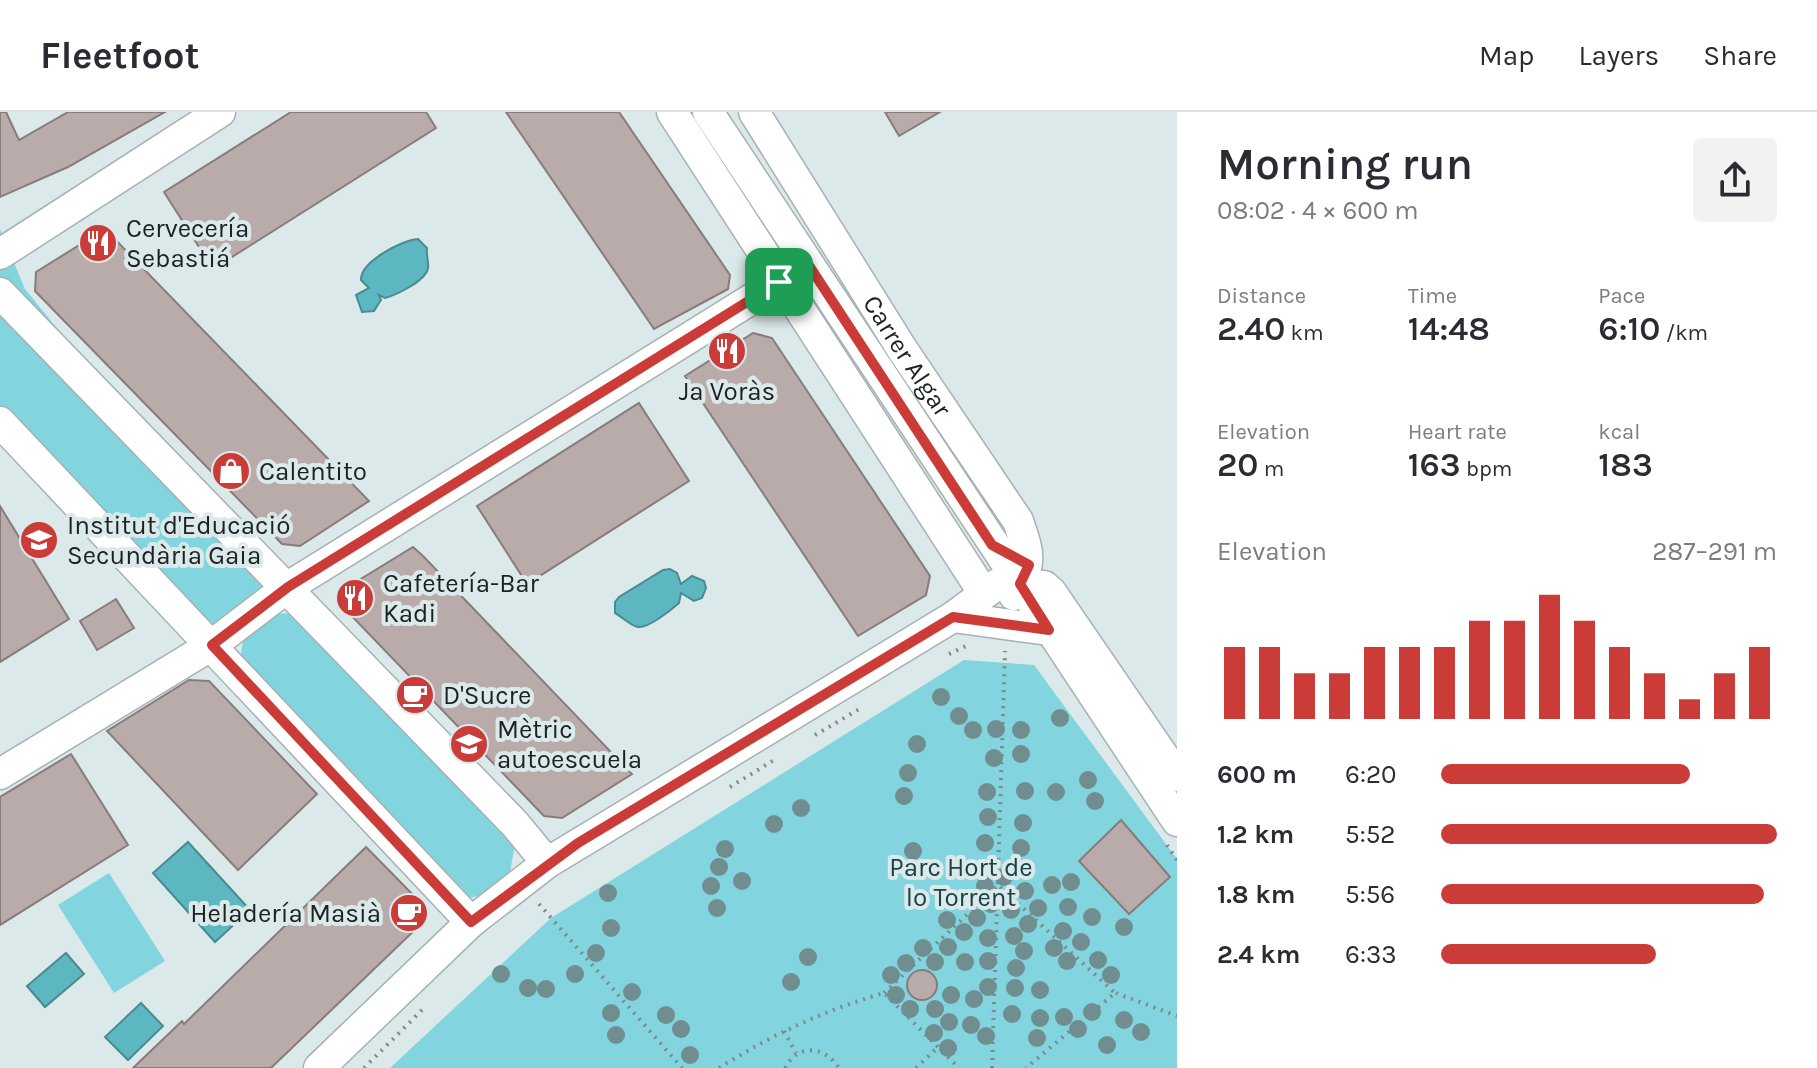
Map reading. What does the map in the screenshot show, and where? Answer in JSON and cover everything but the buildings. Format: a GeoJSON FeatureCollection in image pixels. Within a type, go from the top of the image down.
{"type":"FeatureCollection","features":[{"type":"Feature","properties":{"kind":"street"},"geometry":{"type":"LineString","coordinates":[[0,254],[220,112]]}},
{"type":"Feature","properties":{"kind":"street"},"geometry":{"type":"LineString","coordinates":[[672,112],[779,282],[1049,630],[1177,821]]}},
{"type":"Feature","properties":{"kind":"street","name":"Carrer Algar"},"geometry":{"type":"LineString","coordinates":[[708,112],[1005,572]]}},
{"type":"Feature","properties":{"kind":"street","name":"Carrer Algar"},"geometry":{"type":"LineString","coordinates":[[754,112],[902,349],[1018,521],[1005,572]]}},
{"type":"Feature","properties":{"kind":"street"},"geometry":{"type":"LineString","coordinates":[[0,774],[212,645],[288,587],[808,264]]}},
{"type":"Feature","properties":{"kind":"street"},"geometry":{"type":"LineString","coordinates":[[0,293],[288,587],[515,824],[547,863]]}},
{"type":"Feature","properties":{"kind":"street"},"geometry":{"type":"LineString","coordinates":[[0,422],[471,922]]}},
{"type":"Feature","properties":{"kind":"street"},"geometry":{"type":"LineString","coordinates":[[321,1067],[471,922],[547,863],[953,617],[1012,599],[1005,572]]}},
{"type":"Feature","properties":{"kind":"street"},"geometry":{"type":"LineString","coordinates":[[1005,572],[1055,579],[1116,674],[1122,692],[1177,776]]}},
{"type":"Feature","properties":{"kind":"street"},"geometry":{"type":"LineString","coordinates":[[953,617],[1049,630]]}},
{"type":"Feature","properties":{"kind":"path"},"geometry":{"type":"LineString","coordinates":[[992,1068],[1005,638]]}},
{"type":"Feature","properties":{"kind":"path"},"geometry":{"type":"LineString","coordinates":[[939,660],[952,652]]}},
{"type":"Feature","properties":{"kind":"path"},"geometry":{"type":"LineString","coordinates":[[812,737],[875,699]]}},
{"type":"Feature","properties":{"kind":"path"},"geometry":{"type":"LineString","coordinates":[[717,794],[776,759]]}},
{"type":"Feature","properties":{"kind":"path"},"geometry":{"type":"LineString","coordinates":[[719,1068],[784,1031],[837,1007],[884,993],[998,885]]}},
{"type":"Feature","properties":{"kind":"path"},"geometry":{"type":"LineString","coordinates":[[998,885],[1115,993],[1177,1016]]}},
{"type":"Feature","properties":{"kind":"path"},"geometry":{"type":"LineString","coordinates":[[533,897],[682,1068]]}},
{"type":"Feature","properties":{"kind":"path"},"geometry":{"type":"LineString","coordinates":[[884,993],[959,1068]]}},
{"type":"Feature","properties":{"kind":"path"},"geometry":{"type":"LineString","coordinates":[[1026,1068],[1115,993]]}},
{"type":"Feature","properties":{"kind":"path"},"geometry":{"type":"LineString","coordinates":[[364,1068],[430,1002]]}},
{"type":"Feature","properties":{"kind":"path"},"geometry":{"type":"LineString","coordinates":[[784,1031],[796,1053]]}},
{"type":"Feature","properties":{"kind":"path"},"geometry":{"type":"LineString","coordinates":[[916,1068],[937,1048]]}},
{"type":"Feature","properties":{"kind":"path"},"geometry":{"type":"LineString","coordinates":[[785,1068],[796,1053],[821,1051],[839,1068]]}},
{"type":"Feature","properties":{"kind":"green space"},"geometry":{"type":"Polygon","coordinates":[[[0,229],[25,289],[261,579],[277,614],[292,613],[515,843],[510,873],[483,895],[468,898],[256,675],[241,654],[243,640],[208,624],[0,428],[0,229]]]}},
{"type":"Feature","properties":{"kind":"green space","name":"Parc Hort de lo Torrent"},"geometry":{"type":"Polygon","coordinates":[[[964,660],[1034,665],[1177,859],[1177,1068],[390,1068],[551,918],[964,660]]]}},
{"type":"Feature","properties":{"kind":"green space"},"geometry":{"type":"Polygon","coordinates":[[[109,873],[165,961],[114,993],[58,905],[109,873]]]}},
{"type":"Feature","properties":{"kind":"shaded area"},"geometry":{"type":"Polygon","coordinates":[[[418,239],[427,248],[426,273],[396,294],[385,298],[379,295],[381,300],[374,311],[362,312],[356,295],[369,288],[361,280],[367,266],[393,248],[418,239]]]}},
{"type":"Feature","properties":{"kind":"shaded area"},"geometry":{"type":"Polygon","coordinates":[[[670,569],[677,573],[681,584],[692,576],[704,581],[706,588],[702,598],[694,601],[681,593],[679,603],[643,627],[632,625],[615,613],[615,602],[619,597],[663,570],[670,569]]]}},
{"type":"Feature","properties":{"kind":"shaded area"},"geometry":{"type":"Polygon","coordinates":[[[188,842],[250,910],[215,942],[153,873],[188,842]]]}},
{"type":"Feature","properties":{"kind":"shaded area"},"geometry":{"type":"Polygon","coordinates":[[[66,953],[84,974],[45,1007],[27,986],[66,953]]]}},
{"type":"Feature","properties":{"kind":"shaded area"},"geometry":{"type":"Polygon","coordinates":[[[141,1003],[163,1026],[128,1060],[105,1037],[141,1003]]]}},
{"type":"Feature","properties":{"kind":"place","name":"Cervecería Sebastiá"},"geometry":{"type":"Point","coordinates":[98,243]}},
{"type":"Feature","properties":{"kind":"place","name":"Ja Voràs"},"geometry":{"type":"Point","coordinates":[727,351]}},
{"type":"Feature","properties":{"kind":"place","name":"Calentito"},"geometry":{"type":"Point","coordinates":[231,471]}},
{"type":"Feature","properties":{"kind":"place","name":"Institut d'Educació Secundària Gaia"},"geometry":{"type":"Point","coordinates":[39,540]}},
{"type":"Feature","properties":{"kind":"place","name":"Cafetería-Bar Kadi"},"geometry":{"type":"Point","coordinates":[355,598]}},
{"type":"Feature","properties":{"kind":"place","name":"D'Sucre"},"geometry":{"type":"Point","coordinates":[415,695]}},
{"type":"Feature","properties":{"kind":"place","name":"Mètric autoescuela"},"geometry":{"type":"Point","coordinates":[469,744]}},
{"type":"Feature","properties":{"kind":"place","name":"Heladería Masià"},"geometry":{"type":"Point","coordinates":[409,913]}},
{"type":"Feature","properties":{"kind":"route"},"geometry":{"type":"LineString","coordinates":[[808,264],[992,545],[1029,565],[1020,584],[1049,630],[953,617],[578,843],[471,922],[212,645],[288,587],[779,282],[808,264]]}}]}
